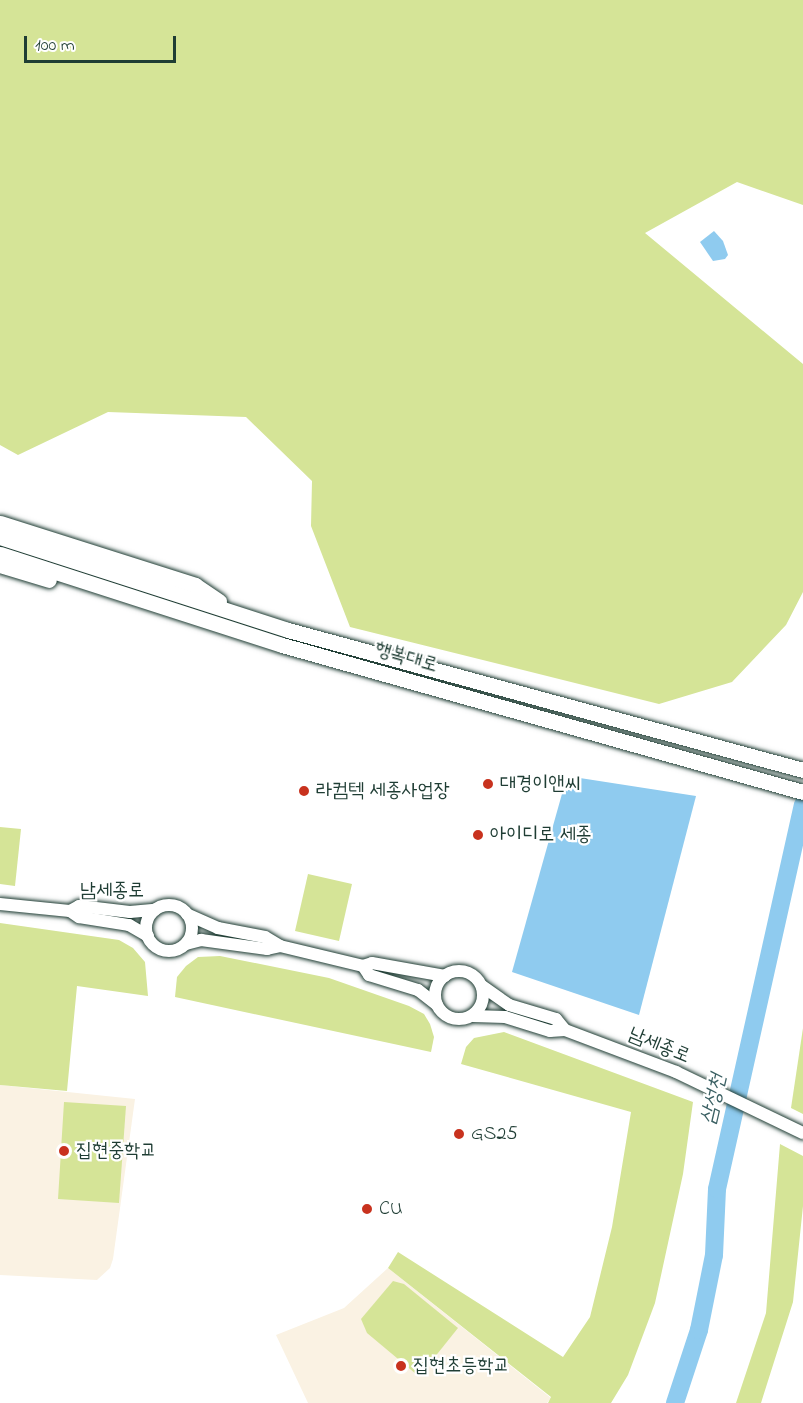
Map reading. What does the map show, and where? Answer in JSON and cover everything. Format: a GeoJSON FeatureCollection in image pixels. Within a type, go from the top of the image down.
{"type":"FeatureCollection","features":[{"type":"Feature","properties":{"kind":"highway"},"geometry":{"type":"LineString","coordinates":[[0,523],[195,585],[232,610]]}},
{"type":"Feature","properties":{"kind":"highway","name":"행복대로"},"geometry":{"type":"LineString","coordinates":[[0,537],[232,610],[288,630],[803,770]]}},
{"type":"Feature","properties":{"kind":"highway","name":"행복대로"},"geometry":{"type":"LineString","coordinates":[[0,554],[230,627],[803,792]]}},
{"type":"Feature","properties":{"kind":"highway"},"geometry":{"type":"LineString","coordinates":[[0,565],[203,629],[230,627]]}},
{"type":"Feature","properties":{"kind":"street","name":"남세종로"},"geometry":{"type":"LineString","coordinates":[[0,904],[70,911],[79,917],[129,925],[148,936]]}},
{"type":"Feature","properties":{"kind":"street"},"geometry":{"type":"LineString","coordinates":[[280,946],[267,949],[201,940],[164,950],[148,936],[147,922],[155,910],[173,905],[218,928],[265,937],[280,946],[363,966],[372,963],[445,976],[466,972],[482,986],[483,1003],[473,1016],[449,1017],[418,990],[369,975],[363,966]]}},
{"type":"Feature","properties":{"kind":"street","name":"남세종로"},"geometry":{"type":"LineString","coordinates":[[70,911],[79,906],[130,912],[155,910]]}},
{"type":"Feature","properties":{"kind":"street"},"geometry":{"type":"LineString","coordinates":[[186,944],[192,926],[187,914]]}},
{"type":"Feature","properties":{"kind":"street"},"geometry":{"type":"LineString","coordinates":[[437,1005],[436,989],[445,976]]}},
{"type":"Feature","properties":{"kind":"street","name":"남세종로"},"geometry":{"type":"LineString","coordinates":[[482,986],[509,1005],[556,1019],[565,1030]]}},
{"type":"Feature","properties":{"kind":"street","name":"남세종로"},"geometry":{"type":"LineString","coordinates":[[473,1016],[505,1017],[550,1030],[565,1030],[676,1072],[803,1132]]}},
{"type":"Feature","properties":{"kind":"shaded area","name":"집현중학교"},"geometry":{"type":"Polygon","coordinates":[[[0,1085],[135,1099],[113,1259],[110,1268],[97,1280],[0,1275],[0,1085]]]}},
{"type":"Feature","properties":{"kind":"shaded area","name":"집현초등학교"},"geometry":{"type":"Polygon","coordinates":[[[388,1268],[551,1398],[547,1403],[308,1403],[276,1335],[344,1308],[388,1268]]]}},
{"type":"Feature","properties":{"kind":"green space"},"geometry":{"type":"Polygon","coordinates":[[[0,0],[803,0],[803,205],[737,182],[645,233],[803,364],[803,592],[786,625],[732,682],[659,704],[350,627],[311,526],[312,481],[246,417],[108,412],[18,455],[0,445],[0,0]]]}},
{"type":"Feature","properties":{"kind":"green space"},"geometry":{"type":"Polygon","coordinates":[[[0,827],[21,829],[15,886],[0,884],[0,827]]]}},
{"type":"Feature","properties":{"kind":"green space"},"geometry":{"type":"Polygon","coordinates":[[[308,874],[352,884],[339,941],[295,931],[308,874]]]}},
{"type":"Feature","properties":{"kind":"green space"},"geometry":{"type":"Polygon","coordinates":[[[0,923],[119,940],[133,948],[145,962],[148,996],[77,986],[67,1091],[0,1085],[0,923]]]}},
{"type":"Feature","properties":{"kind":"green space"},"geometry":{"type":"Polygon","coordinates":[[[220,956],[329,978],[409,1006],[424,1014],[430,1024],[434,1037],[431,1052],[175,997],[177,977],[186,966],[198,957],[220,956]]]}},
{"type":"Feature","properties":{"kind":"green space"},"geometry":{"type":"Polygon","coordinates":[[[803,1028],[803,1114],[791,1108],[803,1028]]]}},
{"type":"Feature","properties":{"kind":"green space"},"geometry":{"type":"Polygon","coordinates":[[[504,1032],[693,1102],[683,1174],[655,1303],[628,1375],[611,1403],[548,1403],[551,1397],[388,1268],[398,1252],[563,1357],[590,1317],[612,1227],[631,1112],[461,1064],[466,1047],[474,1038],[504,1032]]]}},
{"type":"Feature","properties":{"kind":"green space"},"geometry":{"type":"Polygon","coordinates":[[[64,1102],[126,1106],[119,1203],[58,1199],[64,1102]]]}},
{"type":"Feature","properties":{"kind":"green space"},"geometry":{"type":"Polygon","coordinates":[[[780,1144],[803,1156],[803,1206],[793,1302],[761,1403],[736,1403],[766,1313],[780,1144]]]}},
{"type":"Feature","properties":{"kind":"green space"},"geometry":{"type":"Polygon","coordinates":[[[393,1281],[404,1284],[458,1328],[426,1368],[416,1374],[367,1333],[361,1319],[393,1281]]]}},
{"type":"Feature","properties":{"kind":"water"},"geometry":{"type":"Polygon","coordinates":[[[714,231],[723,241],[728,255],[725,259],[713,261],[700,242],[714,231]]]}},
{"type":"Feature","properties":{"kind":"water"},"geometry":{"type":"Polygon","coordinates":[[[567,776],[696,796],[639,1015],[512,972],[567,776]]]}},
{"type":"Feature","properties":{"kind":"waterway","name":"삼성천"},"geometry":{"type":"LineString","coordinates":[[675,1403],[699,1330],[714,1255],[717,1189],[803,805]]}},
{"type":"Feature","properties":{"kind":"place","name":"대경이앤씨"},"geometry":{"type":"Point","coordinates":[488,784]}},
{"type":"Feature","properties":{"kind":"place","name":"라컴텍 세종사업장"},"geometry":{"type":"Point","coordinates":[304,791]}},
{"type":"Feature","properties":{"kind":"place","name":"아이디로 세종"},"geometry":{"type":"Point","coordinates":[478,835]}},
{"type":"Feature","properties":{"kind":"place","name":"GS25"},"geometry":{"type":"Point","coordinates":[459,1134]}},
{"type":"Feature","properties":{"kind":"place","name":"집현중학교"},"geometry":{"type":"Point","coordinates":[64,1151]}},
{"type":"Feature","properties":{"kind":"place","name":"CU"},"geometry":{"type":"Point","coordinates":[367,1209]}},
{"type":"Feature","properties":{"kind":"place","name":"집현초등학교"},"geometry":{"type":"Point","coordinates":[401,1366]}}]}
